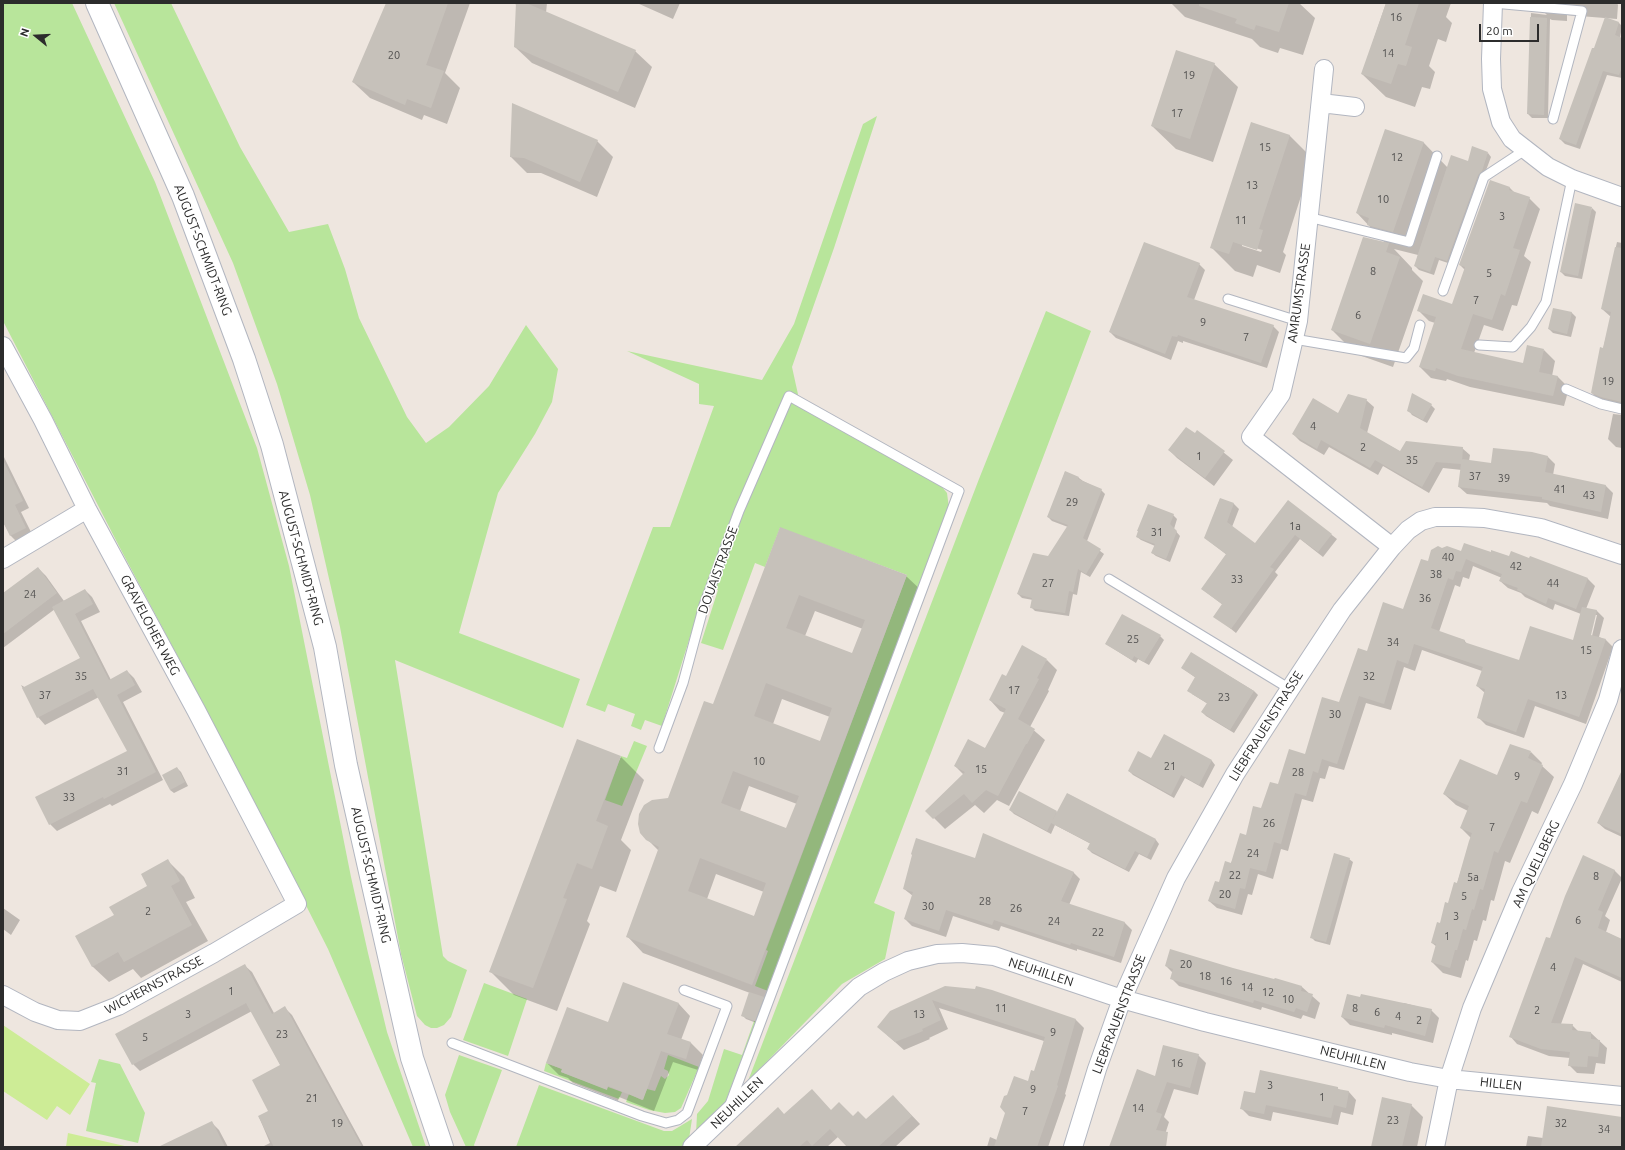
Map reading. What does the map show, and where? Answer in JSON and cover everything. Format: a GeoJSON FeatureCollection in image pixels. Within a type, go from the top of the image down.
{"type":"FeatureCollection","features":[{"type":"Feature","properties":{"kind":"main road","name":"AUGUST-SCHMIDT-RING"},"geometry":{"type":"LineString","coordinates":[[97,3],[183,196],[244,359],[272,445],[325,647],[346,765],[412,1058],[441,1143]]}},
{"type":"Feature","properties":{"kind":"street"},"geometry":{"type":"LineString","coordinates":[[1493,3],[1490,59],[1492,89],[1501,122],[1512,139],[1548,167],[1572,179],[1622,197]]}},
{"type":"Feature","properties":{"kind":"street","name":"AMRUMSTRASSE"},"geometry":{"type":"LineString","coordinates":[[1324,68],[1298,321],[1281,394],[1251,438],[1392,547]]}},
{"type":"Feature","properties":{"kind":"street"},"geometry":{"type":"LineString","coordinates":[[1321,103],[1355,107]]}},
{"type":"Feature","properties":{"kind":"street","name":"GRAVELOHER WEG"},"geometry":{"type":"LineString","coordinates":[[3,346],[43,420],[87,509],[196,710],[298,904]]}},
{"type":"Feature","properties":{"kind":"street"},"geometry":{"type":"LineString","coordinates":[[3,559],[87,509]]}},
{"type":"Feature","properties":{"kind":"street","name":"LIEBFRAUENSTRASSE"},"geometry":{"type":"LineString","coordinates":[[1073,1147],[1097,1069],[1122,999],[1180,872],[1235,774],[1290,689],[1342,610],[1392,547],[1408,530],[1420,521],[1435,517],[1459,517],[1484,518],[1541,528],[1622,556]]}},
{"type":"Feature","properties":{"kind":"street","name":"AM QUELLBERG"},"geometry":{"type":"LineString","coordinates":[[1450,1079],[1472,1008],[1522,892],[1576,777],[1608,700],[1622,649]]}},
{"type":"Feature","properties":{"kind":"street","name":"WICHERNSTRASSE"},"geometry":{"type":"LineString","coordinates":[[3,995],[35,1012],[58,1020],[80,1021],[118,1006],[214,953],[298,904]]}},
{"type":"Feature","properties":{"kind":"street","name":"NEUHILLEN"},"geometry":{"type":"LineString","coordinates":[[692,1147],[859,987],[884,972],[908,961],[937,954],[994,956],[1122,999],[1228,1028],[1410,1072],[1450,1079]]}},
{"type":"Feature","properties":{"kind":"street"},"geometry":{"type":"LineString","coordinates":[[1435,1147],[1450,1079]]}},
{"type":"Feature","properties":{"kind":"street","name":"HILLEN"},"geometry":{"type":"LineString","coordinates":[[1450,1079],[1622,1096]]}},
{"type":"Feature","properties":{"kind":"lane"},"geometry":{"type":"LineString","coordinates":[[1493,3],[1582,11],[1553,119]]}},
{"type":"Feature","properties":{"kind":"lane"},"geometry":{"type":"LineString","coordinates":[[1443,292],[1484,177],[1525,150]]}},
{"type":"Feature","properties":{"kind":"lane"},"geometry":{"type":"LineString","coordinates":[[1308,217],[1409,242],[1437,156]]}},
{"type":"Feature","properties":{"kind":"lane"},"geometry":{"type":"LineString","coordinates":[[1479,346],[1514,347],[1531,327],[1546,302],[1572,179]]}},
{"type":"Feature","properties":{"kind":"lane"},"geometry":{"type":"LineString","coordinates":[[1228,299],[1298,321]]}},
{"type":"Feature","properties":{"kind":"lane"},"geometry":{"type":"LineString","coordinates":[[1294,339],[1406,358],[1414,348],[1420,325]]}},
{"type":"Feature","properties":{"kind":"lane"},"geometry":{"type":"LineString","coordinates":[[1566,389],[1601,404],[1622,409]]}},
{"type":"Feature","properties":{"kind":"lane","name":"DOUAISTRASSE"},"geometry":{"type":"LineString","coordinates":[[659,748],[683,683],[704,605],[739,511],[789,396],[959,491],[727,1113]]}},
{"type":"Feature","properties":{"kind":"lane"},"geometry":{"type":"LineString","coordinates":[[1109,579],[1290,689]]}},
{"type":"Feature","properties":{"kind":"lane"},"geometry":{"type":"LineString","coordinates":[[452,1043],[642,1116],[666,1123],[678,1120],[687,1113],[727,1006],[684,990]]}},
{"type":"Feature","properties":{"kind":"green space"},"geometry":{"type":"Polygon","coordinates":[[[3,3],[72,3],[155,182],[257,448],[289,566],[351,877],[387,1032],[426,1147],[413,1147],[328,949],[229,753],[120,548],[3,321],[3,3]]]}},
{"type":"Feature","properties":{"kind":"green space"},"geometry":{"type":"Polygon","coordinates":[[[114,3],[171,3],[240,147],[289,232],[328,224],[345,269],[359,318],[407,417],[426,443],[449,427],[489,386],[526,325],[558,369],[552,402],[535,434],[498,493],[459,633],[580,679],[563,728],[395,660],[443,956],[448,961],[467,970],[451,1017],[444,1025],[437,1028],[431,1028],[425,1025],[417,1016],[401,954],[340,627],[310,495],[277,384],[233,263],[114,3]]]}},
{"type":"Feature","properties":{"kind":"green space"},"geometry":{"type":"Polygon","coordinates":[[[877,116],[834,248],[792,367],[801,408],[942,487],[947,493],[949,508],[768,991],[755,986],[768,951],[766,950],[907,575],[780,528],[765,567],[755,563],[723,650],[701,643],[718,590],[706,586],[662,726],[645,720],[641,730],[631,726],[635,714],[608,704],[605,712],[586,705],[653,527],[670,527],[714,406],[699,404],[699,384],[627,351],[762,380],[794,324],[863,124],[877,116]]]}},
{"type":"Feature","properties":{"kind":"green space"},"geometry":{"type":"Polygon","coordinates":[[[1046,311],[1091,331],[874,903],[895,912],[885,959],[842,984],[748,1081],[979,479],[1046,311]]]}},
{"type":"Feature","properties":{"kind":"green space"},"geometry":{"type":"Polygon","coordinates":[[[634,741],[647,746],[622,806],[605,800],[621,756],[627,758],[634,741]]]}},
{"type":"Feature","properties":{"kind":"green space"},"geometry":{"type":"Polygon","coordinates":[[[484,983],[527,999],[508,1056],[463,1040],[484,983]]]}},
{"type":"Feature","properties":{"kind":"green space"},"geometry":{"type":"Polygon","coordinates":[[[754,1021],[756,1021],[724,1106],[696,1134],[697,1114],[708,1101],[724,1049],[742,1055],[754,1021]]]}},
{"type":"Feature","properties":{"kind":"green space"},"geometry":{"type":"Polygon","coordinates":[[[3,1025],[90,1084],[70,1115],[57,1106],[47,1120],[3,1091],[3,1025]]]}},
{"type":"Feature","properties":{"kind":"green space"},"geometry":{"type":"Polygon","coordinates":[[[459,1055],[502,1070],[474,1145],[475,1147],[466,1147],[450,1112],[445,1095],[459,1055]]]}},
{"type":"Feature","properties":{"kind":"green space"},"geometry":{"type":"Polygon","coordinates":[[[668,1055],[699,1067],[681,1108],[675,1112],[665,1113],[649,1110],[626,1102],[629,1094],[642,1100],[647,1089],[655,1091],[661,1076],[665,1079],[669,1075],[668,1071],[664,1069],[668,1055]]]}},
{"type":"Feature","properties":{"kind":"green space"},"geometry":{"type":"Polygon","coordinates":[[[99,1059],[120,1064],[145,1113],[138,1143],[86,1131],[96,1083],[91,1082],[99,1059]]]}},
{"type":"Feature","properties":{"kind":"green space"},"geometry":{"type":"Polygon","coordinates":[[[546,1063],[562,1069],[561,1072],[606,1089],[608,1087],[622,1092],[619,1099],[544,1071],[546,1063]]]}},
{"type":"Feature","properties":{"kind":"green space"},"geometry":{"type":"Polygon","coordinates":[[[539,1085],[664,1131],[672,1131],[692,1119],[689,1139],[681,1147],[516,1147],[539,1085]]]}},
{"type":"Feature","properties":{"kind":"green space"},"geometry":{"type":"Polygon","coordinates":[[[68,1133],[129,1147],[66,1147],[68,1133]]]}},
{"type":"Feature","properties":{"kind":"building"},"geometry":{"type":"Polygon","coordinates":[[[386,3],[448,3],[426,65],[444,71],[431,108],[407,99],[405,105],[352,82],[386,3]]]}},
{"type":"Feature","properties":{"kind":"building"},"geometry":{"type":"Polygon","coordinates":[[[516,3],[526,3],[636,50],[618,92],[514,47],[516,3]]]}},
{"type":"Feature","properties":{"kind":"building"},"geometry":{"type":"Polygon","coordinates":[[[1199,3],[1289,3],[1279,32],[1256,25],[1254,30],[1235,23],[1237,19],[1199,6],[1199,3]]]}},
{"type":"Feature","properties":{"kind":"building"},"geometry":{"type":"Polygon","coordinates":[[[1386,3],[1419,3],[1405,45],[1412,47],[1406,66],[1398,64],[1391,84],[1361,74],[1386,3]]]}},
{"type":"Feature","properties":{"kind":"building"},"geometry":{"type":"Polygon","coordinates":[[[1530,17],[1547,18],[1544,115],[1527,114],[1530,17]]]}},
{"type":"Feature","properties":{"kind":"building"},"geometry":{"type":"Polygon","coordinates":[[[1605,17],[1619,22],[1615,35],[1622,38],[1622,67],[1619,75],[1603,71],[1576,145],[1559,139],[1592,48],[1594,48],[1605,17]]]}},
{"type":"Feature","properties":{"kind":"building"},"geometry":{"type":"Polygon","coordinates":[[[1176,50],[1215,63],[1190,139],[1151,126],[1176,50]]]}},
{"type":"Feature","properties":{"kind":"building"},"geometry":{"type":"Polygon","coordinates":[[[512,103],[598,140],[580,182],[524,158],[510,157],[512,103]]]}},
{"type":"Feature","properties":{"kind":"building"},"geometry":{"type":"Polygon","coordinates":[[[1251,122],[1290,135],[1259,229],[1263,230],[1257,250],[1233,242],[1229,254],[1210,248],[1251,122]]]}},
{"type":"Feature","properties":{"kind":"building"},"geometry":{"type":"Polygon","coordinates":[[[1385,129],[1424,142],[1393,232],[1367,225],[1369,218],[1356,213],[1385,129]]]}},
{"type":"Feature","properties":{"kind":"building"},"geometry":{"type":"Polygon","coordinates":[[[1472,146],[1488,152],[1482,171],[1478,175],[1447,261],[1435,257],[1430,272],[1414,266],[1451,155],[1468,161],[1472,146]]]}},
{"type":"Feature","properties":{"kind":"building"},"geometry":{"type":"Polygon","coordinates":[[[1490,180],[1510,187],[1509,190],[1530,197],[1513,248],[1520,250],[1505,296],[1501,294],[1492,320],[1473,314],[1461,349],[1523,363],[1527,345],[1544,349],[1539,372],[1558,376],[1553,396],[1458,376],[1436,368],[1435,371],[1419,367],[1436,317],[1417,311],[1423,294],[1452,304],[1465,267],[1459,265],[1490,180]]]}},
{"type":"Feature","properties":{"kind":"building"},"geometry":{"type":"Polygon","coordinates":[[[1575,203],[1592,207],[1578,276],[1560,272],[1575,203]]]}},
{"type":"Feature","properties":{"kind":"building"},"geometry":{"type":"Polygon","coordinates":[[[1363,237],[1389,243],[1386,252],[1400,257],[1370,344],[1331,330],[1363,237]]]}},
{"type":"Feature","properties":{"kind":"building"},"geometry":{"type":"Polygon","coordinates":[[[1144,242],[1200,263],[1187,297],[1274,325],[1261,363],[1178,335],[1177,337],[1172,336],[1165,354],[1109,332],[1144,242]]]}},
{"type":"Feature","properties":{"kind":"building"},"geometry":{"type":"Polygon","coordinates":[[[1615,247],[1622,248],[1622,402],[1591,393],[1600,347],[1603,348],[1611,312],[1601,309],[1615,247]]]}},
{"type":"Feature","properties":{"kind":"building"},"geometry":{"type":"Polygon","coordinates":[[[1553,308],[1572,312],[1567,334],[1548,329],[1553,308]]]}},
{"type":"Feature","properties":{"kind":"building"},"geometry":{"type":"Polygon","coordinates":[[[1412,393],[1432,404],[1423,420],[1407,411],[1412,393]]]}},
{"type":"Feature","properties":{"kind":"building"},"geometry":{"type":"Polygon","coordinates":[[[1348,394],[1367,399],[1360,428],[1400,451],[1406,441],[1463,447],[1462,459],[1491,463],[1493,448],[1532,452],[1548,456],[1545,472],[1606,485],[1601,512],[1542,499],[1542,497],[1458,487],[1461,464],[1436,462],[1422,487],[1375,460],[1370,468],[1321,440],[1317,449],[1292,434],[1313,398],[1338,413],[1348,394]]]}},
{"type":"Feature","properties":{"kind":"building"},"geometry":{"type":"Polygon","coordinates":[[[1186,427],[1195,433],[1197,430],[1225,451],[1205,478],[1168,450],[1186,427]]]}},
{"type":"Feature","properties":{"kind":"building"},"geometry":{"type":"Polygon","coordinates":[[[3,460],[23,501],[15,505],[26,528],[10,536],[3,522],[3,460]]]}},
{"type":"Feature","properties":{"kind":"building"},"geometry":{"type":"Polygon","coordinates":[[[1065,471],[1079,477],[1078,479],[1102,489],[1083,538],[1101,549],[1086,574],[1078,569],[1073,592],[1069,591],[1065,613],[1030,608],[1032,598],[1017,594],[1033,553],[1048,556],[1068,525],[1047,517],[1065,471]]]}},
{"type":"Feature","properties":{"kind":"building"},"geometry":{"type":"Polygon","coordinates":[[[1220,498],[1234,503],[1227,522],[1255,543],[1288,500],[1332,534],[1318,552],[1295,535],[1270,567],[1274,569],[1231,629],[1213,617],[1222,604],[1201,589],[1226,554],[1204,538],[1220,498]]]}},
{"type":"Feature","properties":{"kind":"building"},"geometry":{"type":"Polygon","coordinates":[[[1148,504],[1174,514],[1170,524],[1177,531],[1166,559],[1151,553],[1155,544],[1136,537],[1148,504]]]}},
{"type":"Feature","properties":{"kind":"building"},"geometry":{"type":"Polygon","coordinates":[[[780,527],[907,575],[752,985],[626,937],[659,847],[646,840],[640,833],[638,824],[639,814],[644,805],[652,800],[668,798],[704,701],[713,704],[780,527]],[[799,595],[786,628],[852,653],[865,620],[799,595]],[[766,683],[754,716],[820,741],[832,708],[766,683]],[[733,771],[721,803],[786,828],[799,796],[733,771]],[[700,858],[688,891],[754,916],[766,883],[700,858]]]}},
{"type":"Feature","properties":{"kind":"building"},"geometry":{"type":"Polygon","coordinates":[[[1464,543],[1509,556],[1511,551],[1529,558],[1530,556],[1588,578],[1576,609],[1548,598],[1546,604],[1517,590],[1518,588],[1499,581],[1502,574],[1466,559],[1461,572],[1456,571],[1453,580],[1448,578],[1431,628],[1465,640],[1464,642],[1519,660],[1530,626],[1573,640],[1582,607],[1597,610],[1591,635],[1606,639],[1579,717],[1528,699],[1516,732],[1477,718],[1485,689],[1476,686],[1483,667],[1414,644],[1408,664],[1397,660],[1384,704],[1359,696],[1337,764],[1322,759],[1318,773],[1313,771],[1306,796],[1295,793],[1281,844],[1274,842],[1266,872],[1250,868],[1245,889],[1240,888],[1235,909],[1208,901],[1215,881],[1219,882],[1225,861],[1231,863],[1240,833],[1246,835],[1253,806],[1261,808],[1270,782],[1278,784],[1289,749],[1305,754],[1322,697],[1339,702],[1358,648],[1367,651],[1383,602],[1403,609],[1421,559],[1428,561],[1431,550],[1438,546],[1442,548],[1447,546],[1461,551],[1464,543]]]}},
{"type":"Feature","properties":{"kind":"building"},"geometry":{"type":"Polygon","coordinates":[[[38,567],[57,593],[3,634],[3,593],[38,567]]]}},
{"type":"Feature","properties":{"kind":"building"},"geometry":{"type":"Polygon","coordinates":[[[85,589],[93,604],[75,614],[109,680],[127,670],[135,685],[117,695],[156,772],[49,825],[35,797],[127,751],[93,689],[37,718],[22,688],[80,658],[52,607],[85,589]]]}},
{"type":"Feature","properties":{"kind":"building"},"geometry":{"type":"Polygon","coordinates":[[[1122,614],[1161,635],[1144,662],[1134,656],[1132,660],[1105,644],[1122,614]]]}},
{"type":"Feature","properties":{"kind":"building"},"geometry":{"type":"Polygon","coordinates":[[[1022,645],[1047,659],[1037,678],[1039,679],[1018,719],[1035,729],[998,796],[986,790],[972,803],[964,794],[933,819],[925,811],[965,772],[954,766],[968,739],[985,748],[1006,709],[989,700],[1002,674],[1006,676],[1022,645]]]}},
{"type":"Feature","properties":{"kind":"building"},"geometry":{"type":"Polygon","coordinates":[[[1191,652],[1254,691],[1230,730],[1201,712],[1207,703],[1187,691],[1195,677],[1181,668],[1191,652]]]}},
{"type":"Feature","properties":{"kind":"building"},"geometry":{"type":"Polygon","coordinates":[[[1164,734],[1212,760],[1199,785],[1181,775],[1171,795],[1128,771],[1138,751],[1151,758],[1164,734]]]}},
{"type":"Feature","properties":{"kind":"building"},"geometry":{"type":"Polygon","coordinates":[[[577,739],[621,756],[596,821],[608,826],[592,869],[577,863],[563,898],[567,899],[533,988],[489,972],[577,739]]]}},
{"type":"Feature","properties":{"kind":"building"},"geometry":{"type":"Polygon","coordinates":[[[1510,744],[1531,751],[1528,758],[1543,765],[1527,803],[1521,801],[1498,853],[1494,851],[1483,890],[1480,889],[1466,930],[1463,929],[1450,968],[1431,962],[1436,944],[1431,943],[1437,922],[1440,923],[1445,902],[1448,903],[1454,882],[1457,883],[1472,833],[1460,828],[1469,806],[1443,794],[1460,759],[1497,775],[1510,744]]]}},
{"type":"Feature","properties":{"kind":"building"},"geometry":{"type":"Polygon","coordinates":[[[177,767],[185,782],[170,790],[162,775],[177,767]]]}},
{"type":"Feature","properties":{"kind":"building"},"geometry":{"type":"Polygon","coordinates":[[[1622,770],[1622,834],[1597,823],[1622,770]]]}},
{"type":"Feature","properties":{"kind":"building"},"geometry":{"type":"Polygon","coordinates":[[[1019,791],[1057,811],[1047,831],[1009,810],[1019,791]]]}},
{"type":"Feature","properties":{"kind":"building"},"geometry":{"type":"Polygon","coordinates":[[[1067,793],[1156,839],[1147,857],[1135,851],[1125,869],[1087,849],[1090,843],[1051,823],[1067,793]]]}},
{"type":"Feature","properties":{"kind":"building"},"geometry":{"type":"Polygon","coordinates":[[[983,833],[1074,872],[1061,901],[1125,922],[1114,957],[1071,943],[1070,945],[994,920],[992,925],[946,910],[939,931],[904,919],[913,892],[903,889],[916,838],[975,858],[983,833]]]}},
{"type":"Feature","properties":{"kind":"building"},"geometry":{"type":"Polygon","coordinates":[[[1334,853],[1350,858],[1326,942],[1310,938],[1334,853]]]}},
{"type":"Feature","properties":{"kind":"building"},"geometry":{"type":"Polygon","coordinates":[[[1583,855],[1615,870],[1598,910],[1603,912],[1598,928],[1622,939],[1622,978],[1575,957],[1551,1023],[1573,1024],[1572,1030],[1591,1032],[1591,1039],[1600,1040],[1598,1057],[1588,1056],[1587,1067],[1568,1066],[1570,1052],[1541,1049],[1509,1037],[1546,937],[1550,938],[1565,896],[1583,855]]]}},
{"type":"Feature","properties":{"kind":"building"},"geometry":{"type":"Polygon","coordinates":[[[168,859],[180,881],[171,886],[192,925],[124,962],[118,952],[92,967],[75,936],[114,915],[109,907],[147,886],[141,874],[168,859]]]}},
{"type":"Feature","properties":{"kind":"building"},"geometry":{"type":"Polygon","coordinates":[[[1170,949],[1233,968],[1302,986],[1301,991],[1313,994],[1307,1012],[1296,1008],[1294,1012],[1254,1000],[1253,1003],[1170,979],[1173,969],[1165,966],[1170,949]]]}},
{"type":"Feature","properties":{"kind":"building"},"geometry":{"type":"Polygon","coordinates":[[[245,964],[272,1014],[285,1006],[362,1147],[274,1147],[258,1116],[268,1111],[252,1080],[280,1065],[246,1003],[132,1065],[115,1034],[245,964]]]}},
{"type":"Feature","properties":{"kind":"building"},"geometry":{"type":"Polygon","coordinates":[[[623,982],[679,1003],[667,1034],[691,1042],[686,1059],[661,1051],[643,1100],[608,1086],[607,1090],[561,1072],[562,1069],[546,1063],[567,1007],[608,1022],[623,982]]]}},
{"type":"Feature","properties":{"kind":"building"},"geometry":{"type":"Polygon","coordinates":[[[945,986],[975,989],[976,986],[992,990],[1076,1019],[1057,1085],[1058,1086],[1037,1147],[994,1147],[1005,1113],[1000,1107],[1004,1096],[1007,1095],[1014,1076],[1028,1081],[1031,1070],[1034,1071],[1045,1037],[932,1000],[941,1020],[922,1029],[923,1031],[895,1042],[877,1027],[890,1011],[945,986]]]}},
{"type":"Feature","properties":{"kind":"building"},"geometry":{"type":"Polygon","coordinates":[[[749,992],[764,997],[755,1021],[741,1016],[749,992]]]}},
{"type":"Feature","properties":{"kind":"building"},"geometry":{"type":"Polygon","coordinates":[[[1347,994],[1360,997],[1361,994],[1432,1009],[1425,1036],[1385,1025],[1384,1028],[1341,1017],[1347,994]]]}},
{"type":"Feature","properties":{"kind":"building"},"geometry":{"type":"Polygon","coordinates":[[[1163,1045],[1199,1054],[1190,1088],[1167,1082],[1156,1112],[1162,1114],[1156,1130],[1168,1132],[1166,1147],[1109,1147],[1137,1069],[1155,1076],[1163,1045]]]}},
{"type":"Feature","properties":{"kind":"building"},"geometry":{"type":"Polygon","coordinates":[[[1260,1070],[1338,1087],[1338,1089],[1349,1091],[1346,1108],[1334,1105],[1331,1118],[1266,1105],[1264,1114],[1240,1109],[1244,1091],[1255,1093],[1260,1070]]]}},
{"type":"Feature","properties":{"kind":"building"},"geometry":{"type":"Polygon","coordinates":[[[812,1089],[831,1110],[839,1102],[853,1116],[858,1111],[866,1119],[893,1095],[912,1116],[878,1147],[847,1147],[830,1129],[812,1146],[807,1140],[799,1147],[735,1147],[778,1107],[784,1114],[812,1089]]]}},
{"type":"Feature","properties":{"kind":"building"},"geometry":{"type":"Polygon","coordinates":[[[1382,1097],[1412,1104],[1402,1147],[1371,1147],[1382,1097]]]}},
{"type":"Feature","properties":{"kind":"building"},"geometry":{"type":"Polygon","coordinates":[[[1547,1106],[1622,1117],[1622,1147],[1541,1147],[1547,1106]]]}},
{"type":"Feature","properties":{"kind":"building"},"geometry":{"type":"Polygon","coordinates":[[[212,1121],[225,1147],[158,1147],[212,1121]]]}}]}
